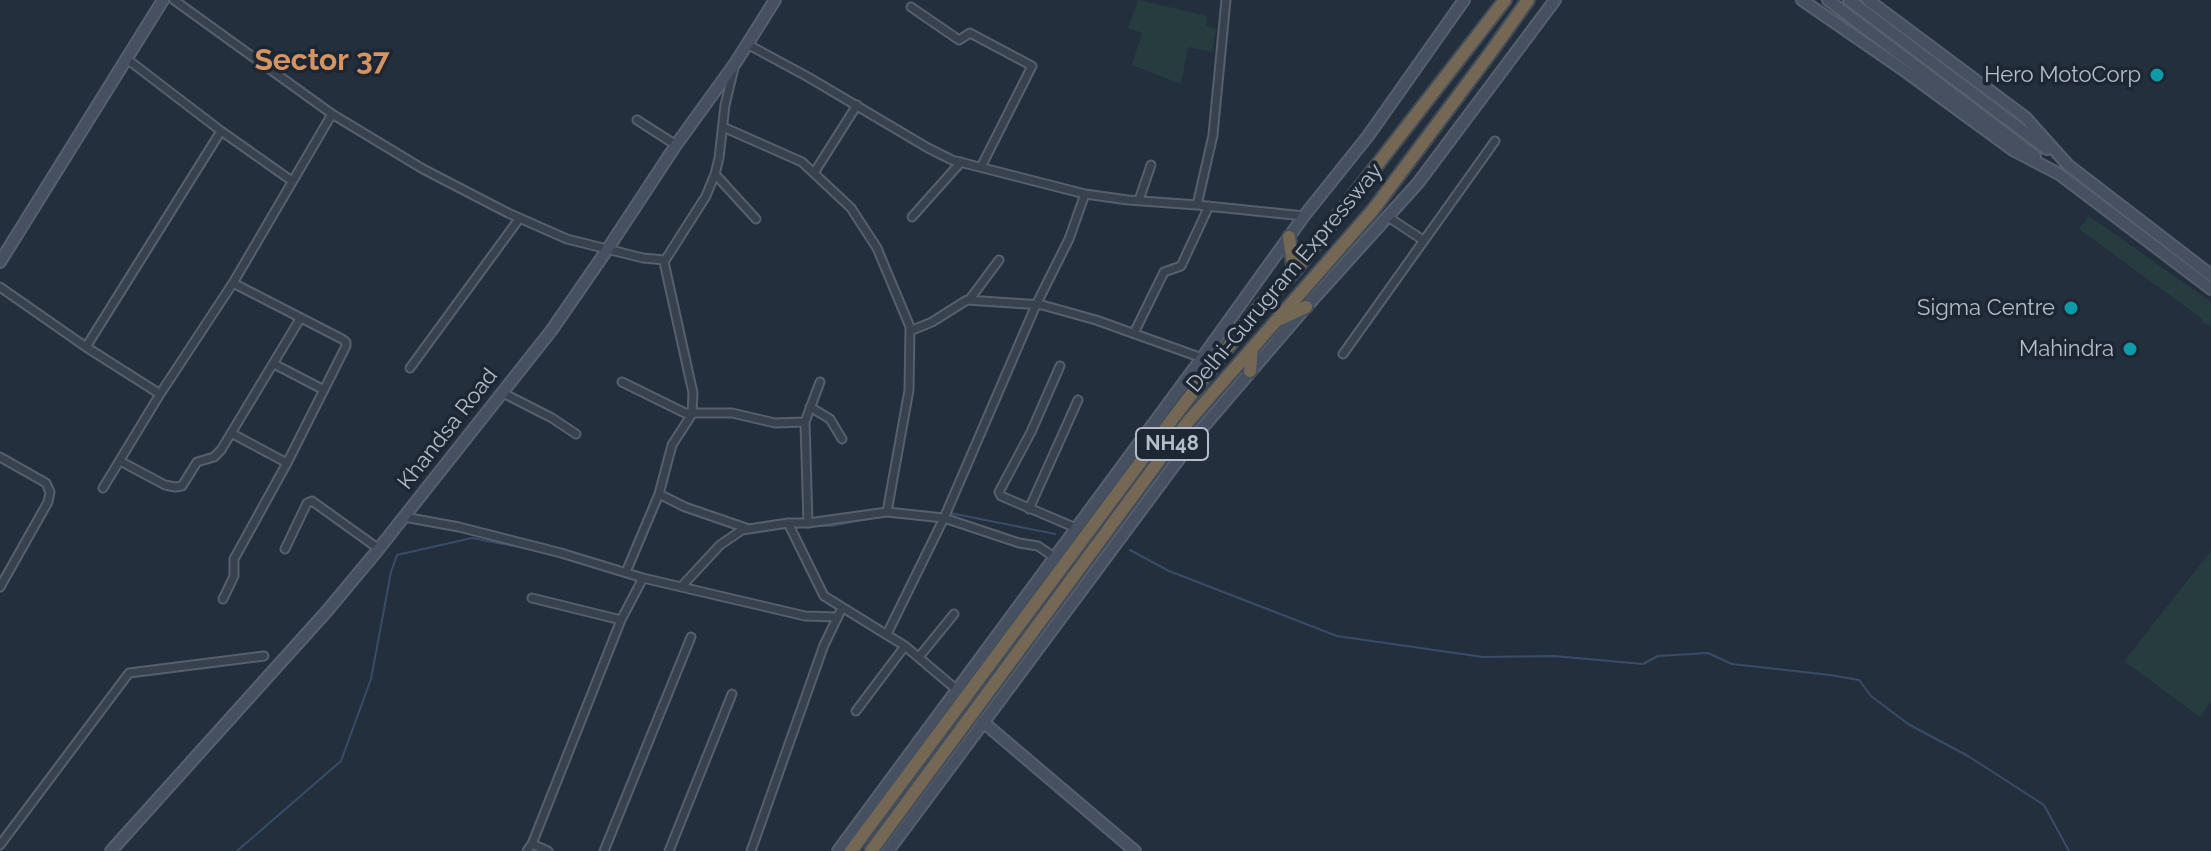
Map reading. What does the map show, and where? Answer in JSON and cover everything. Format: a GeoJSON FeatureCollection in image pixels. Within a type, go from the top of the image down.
{"type":"FeatureCollection","features":[{"type":"Feature","properties":{"kind":"highway","name":"Delhi-Gurugram Expressway"},"geometry":{"type":"LineString","coordinates":[[851,851],[1046,579],[1251,318],[1294,272],[1505,0]]}},
{"type":"Feature","properties":{"kind":"highway","name":"Delhi-Gurugram Expressway"},"geometry":{"type":"LineString","coordinates":[[871,851],[1186,424],[1373,210],[1528,0]]}},
{"type":"Feature","properties":{"kind":"highway"},"geometry":{"type":"LineString","coordinates":[[1289,237],[1294,272]]}},
{"type":"Feature","properties":{"kind":"highway"},"geometry":{"type":"LineString","coordinates":[[1275,322],[1306,307]]}},
{"type":"Feature","properties":{"kind":"highway"},"geometry":{"type":"LineString","coordinates":[[1250,371],[1252,348]]}},
{"type":"Feature","properties":{"kind":"main road"},"geometry":{"type":"LineString","coordinates":[[0,262],[163,0]]}},
{"type":"Feature","properties":{"kind":"main road","name":"Khandsa Road"},"geometry":{"type":"LineString","coordinates":[[111,851],[327,611],[503,393],[563,316],[775,0]]}},
{"type":"Feature","properties":{"kind":"main road"},"geometry":{"type":"LineString","coordinates":[[838,851],[957,690],[1046,579],[1054,557],[1304,216],[1368,136],[1464,0]]}},
{"type":"Feature","properties":{"kind":"main road"},"geometry":{"type":"LineString","coordinates":[[888,851],[1199,432],[1418,183],[1555,0]]}},
{"type":"Feature","properties":{"kind":"main road"},"geometry":{"type":"LineString","coordinates":[[1802,0],[2013,150],[2059,174]]}},
{"type":"Feature","properties":{"kind":"main road"},"geometry":{"type":"LineString","coordinates":[[1828,0],[2211,289]]}},
{"type":"Feature","properties":{"kind":"main road"},"geometry":{"type":"LineString","coordinates":[[1849,0],[2211,275]]}},
{"type":"Feature","properties":{"kind":"main road"},"geometry":{"type":"LineString","coordinates":[[1868,0],[2025,117],[2068,165]]}},
{"type":"Feature","properties":{"kind":"main road"},"geometry":{"type":"LineString","coordinates":[[983,722],[1135,851]]}},
{"type":"Feature","properties":{"kind":"street"},"geometry":{"type":"LineString","coordinates":[[174,0],[332,114],[423,169],[519,219],[567,239],[651,260],[665,260]]}},
{"type":"Feature","properties":{"kind":"street"},"geometry":{"type":"LineString","coordinates":[[1197,205],[1213,135],[1226,0]]}},
{"type":"Feature","properties":{"kind":"street"},"geometry":{"type":"LineString","coordinates":[[911,7],[959,40],[970,33],[1032,66],[981,167]]}},
{"type":"Feature","properties":{"kind":"street"},"geometry":{"type":"LineString","coordinates":[[747,44],[952,160],[1085,194],[1304,216]]}},
{"type":"Feature","properties":{"kind":"street"},"geometry":{"type":"LineString","coordinates":[[127,59],[292,181]]}},
{"type":"Feature","properties":{"kind":"street"},"geometry":{"type":"LineString","coordinates":[[626,572],[659,494],[672,445],[692,414],[693,393],[664,267],[665,260],[706,196],[715,174],[725,105],[736,62]]}},
{"type":"Feature","properties":{"kind":"street"},"geometry":{"type":"LineString","coordinates":[[814,173],[857,105]]}},
{"type":"Feature","properties":{"kind":"street"},"geometry":{"type":"LineString","coordinates":[[103,488],[233,283],[332,114]]}},
{"type":"Feature","properties":{"kind":"street"},"geometry":{"type":"LineString","coordinates":[[637,120],[676,145]]}},
{"type":"Feature","properties":{"kind":"street"},"geometry":{"type":"LineString","coordinates":[[723,127],[802,162],[851,208],[877,248],[909,323],[909,390],[887,512]]}},
{"type":"Feature","properties":{"kind":"street"},"geometry":{"type":"LineString","coordinates":[[86,347],[221,131]]}},
{"type":"Feature","properties":{"kind":"street"},"geometry":{"type":"LineString","coordinates":[[1343,354],[1495,141]]}},
{"type":"Feature","properties":{"kind":"street"},"geometry":{"type":"LineString","coordinates":[[912,217],[961,162]]}},
{"type":"Feature","properties":{"kind":"street"},"geometry":{"type":"LineString","coordinates":[[1139,200],[1151,165]]}},
{"type":"Feature","properties":{"kind":"street"},"geometry":{"type":"LineString","coordinates":[[715,174],[756,219]]}},
{"type":"Feature","properties":{"kind":"street"},"geometry":{"type":"LineString","coordinates":[[887,634],[944,518],[1036,305],[1069,239],[1085,194]]}},
{"type":"Feature","properties":{"kind":"street"},"geometry":{"type":"LineString","coordinates":[[1134,333],[1164,272],[1181,266],[1209,206]]}},
{"type":"Feature","properties":{"kind":"street"},"geometry":{"type":"LineString","coordinates":[[1388,217],[1423,240]]}},
{"type":"Feature","properties":{"kind":"street"},"geometry":{"type":"LineString","coordinates":[[410,368],[519,219]]}},
{"type":"Feature","properties":{"kind":"street"},"geometry":{"type":"LineString","coordinates":[[910,331],[932,322],[970,299],[999,260]]}},
{"type":"Feature","properties":{"kind":"street"},"geometry":{"type":"LineString","coordinates":[[223,599],[234,576],[234,559],[345,352],[346,342],[233,283]]}},
{"type":"Feature","properties":{"kind":"street"},"geometry":{"type":"LineString","coordinates":[[0,287],[160,394]]}},
{"type":"Feature","properties":{"kind":"street"},"geometry":{"type":"LineString","coordinates":[[970,299],[1058,308],[1202,358]]}},
{"type":"Feature","properties":{"kind":"street"},"geometry":{"type":"LineString","coordinates":[[120,461],[165,485],[178,487],[185,484],[197,462],[217,455],[300,319]]}},
{"type":"Feature","properties":{"kind":"street"},"geometry":{"type":"LineString","coordinates":[[274,364],[324,390]]}},
{"type":"Feature","properties":{"kind":"street"},"geometry":{"type":"LineString","coordinates":[[1060,366],[1031,432],[999,490],[1001,496],[1076,528]]}},
{"type":"Feature","properties":{"kind":"street"},"geometry":{"type":"LineString","coordinates":[[622,382],[692,414],[732,413],[775,423],[805,422]]}},
{"type":"Feature","properties":{"kind":"street"},"geometry":{"type":"LineString","coordinates":[[808,523],[805,422],[820,382]]}},
{"type":"Feature","properties":{"kind":"street"},"geometry":{"type":"LineString","coordinates":[[503,393],[576,434]]}},
{"type":"Feature","properties":{"kind":"street"},"geometry":{"type":"LineString","coordinates":[[1029,509],[1078,400]]}},
{"type":"Feature","properties":{"kind":"street"},"geometry":{"type":"LineString","coordinates":[[810,407],[830,419],[842,439]]}},
{"type":"Feature","properties":{"kind":"street"},"geometry":{"type":"LineString","coordinates":[[231,433],[287,463]]}},
{"type":"Feature","properties":{"kind":"street"},"geometry":{"type":"LineString","coordinates":[[0,457],[46,483],[50,492],[48,502],[0,587]]}},
{"type":"Feature","properties":{"kind":"street"},"geometry":{"type":"LineString","coordinates":[[659,494],[685,507],[748,528]]}},
{"type":"Feature","properties":{"kind":"street"},"geometry":{"type":"LineString","coordinates":[[285,549],[307,503],[312,501],[379,549]]}},
{"type":"Feature","properties":{"kind":"street"},"geometry":{"type":"LineString","coordinates":[[682,586],[720,545],[748,528],[887,512],[944,518],[1021,544],[1038,546],[1054,557]]}},
{"type":"Feature","properties":{"kind":"street"},"geometry":{"type":"LineString","coordinates":[[404,517],[459,527],[643,578],[805,616],[838,617]]}},
{"type":"Feature","properties":{"kind":"street"},"geometry":{"type":"LineString","coordinates":[[788,523],[821,592],[905,646],[957,690]]}},
{"type":"Feature","properties":{"kind":"street"},"geometry":{"type":"LineString","coordinates":[[548,851],[529,848],[621,620],[643,578]]}},
{"type":"Feature","properties":{"kind":"street"},"geometry":{"type":"LineString","coordinates":[[532,598],[621,620]]}},
{"type":"Feature","properties":{"kind":"street"},"geometry":{"type":"LineString","coordinates":[[751,851],[824,645],[842,608]]}},
{"type":"Feature","properties":{"kind":"street"},"geometry":{"type":"LineString","coordinates":[[919,657],[954,614]]}},
{"type":"Feature","properties":{"kind":"street"},"geometry":{"type":"LineString","coordinates":[[604,851],[691,637]]}},
{"type":"Feature","properties":{"kind":"street"},"geometry":{"type":"LineString","coordinates":[[856,711],[905,646]]}},
{"type":"Feature","properties":{"kind":"street"},"geometry":{"type":"LineString","coordinates":[[0,845],[129,673],[264,656]]}},
{"type":"Feature","properties":{"kind":"street"},"geometry":{"type":"LineString","coordinates":[[669,851],[732,694]]}},
{"type":"Feature","properties":{"kind":"green space"},"geometry":{"type":"Polygon","coordinates":[[[1138,0],[1207,16],[1206,26],[1216,29],[1212,52],[1188,47],[1181,84],[1132,65],[1142,33],[1128,28],[1138,0]]]}},
{"type":"Feature","properties":{"kind":"green space"},"geometry":{"type":"Polygon","coordinates":[[[2089,216],[2211,302],[2211,326],[2079,229],[2089,216]]]}},
{"type":"Feature","properties":{"kind":"green space"},"geometry":{"type":"Polygon","coordinates":[[[2211,551],[2211,701],[2200,717],[2124,661],[2211,551]]]}},
{"type":"Feature","properties":{"kind":"waterway"},"geometry":{"type":"LineString","coordinates":[[950,513],[1055,534]]}},
{"type":"Feature","properties":{"kind":"waterway"},"geometry":{"type":"LineString","coordinates":[[811,526],[831,526],[872,518]]}},
{"type":"Feature","properties":{"kind":"waterway"},"geometry":{"type":"LineString","coordinates":[[237,851],[341,761],[371,679],[397,555],[472,538],[535,550]]}},
{"type":"Feature","properties":{"kind":"waterway"},"geometry":{"type":"LineString","coordinates":[[1130,550],[1169,571],[1337,636],[1483,657],[1554,656],[1643,664],[1658,656],[1708,653],[1732,664],[1859,680],[1871,696],[1908,724],[1968,756],[2044,805],[2069,851]]}},
{"type":"Feature","properties":{"kind":"place","name":"Hero MotoCorp"},"geometry":{"type":"Point","coordinates":[2157,75]}},
{"type":"Feature","properties":{"kind":"place","name":"Sigma Centre"},"geometry":{"type":"Point","coordinates":[2071,308]}},
{"type":"Feature","properties":{"kind":"place","name":"Mahindra"},"geometry":{"type":"Point","coordinates":[2130,349]}},
{"type":"Feature","properties":{"kind":"district","name":"Sector 37"},"geometry":{"type":"Point","coordinates":[322,61]}}]}
